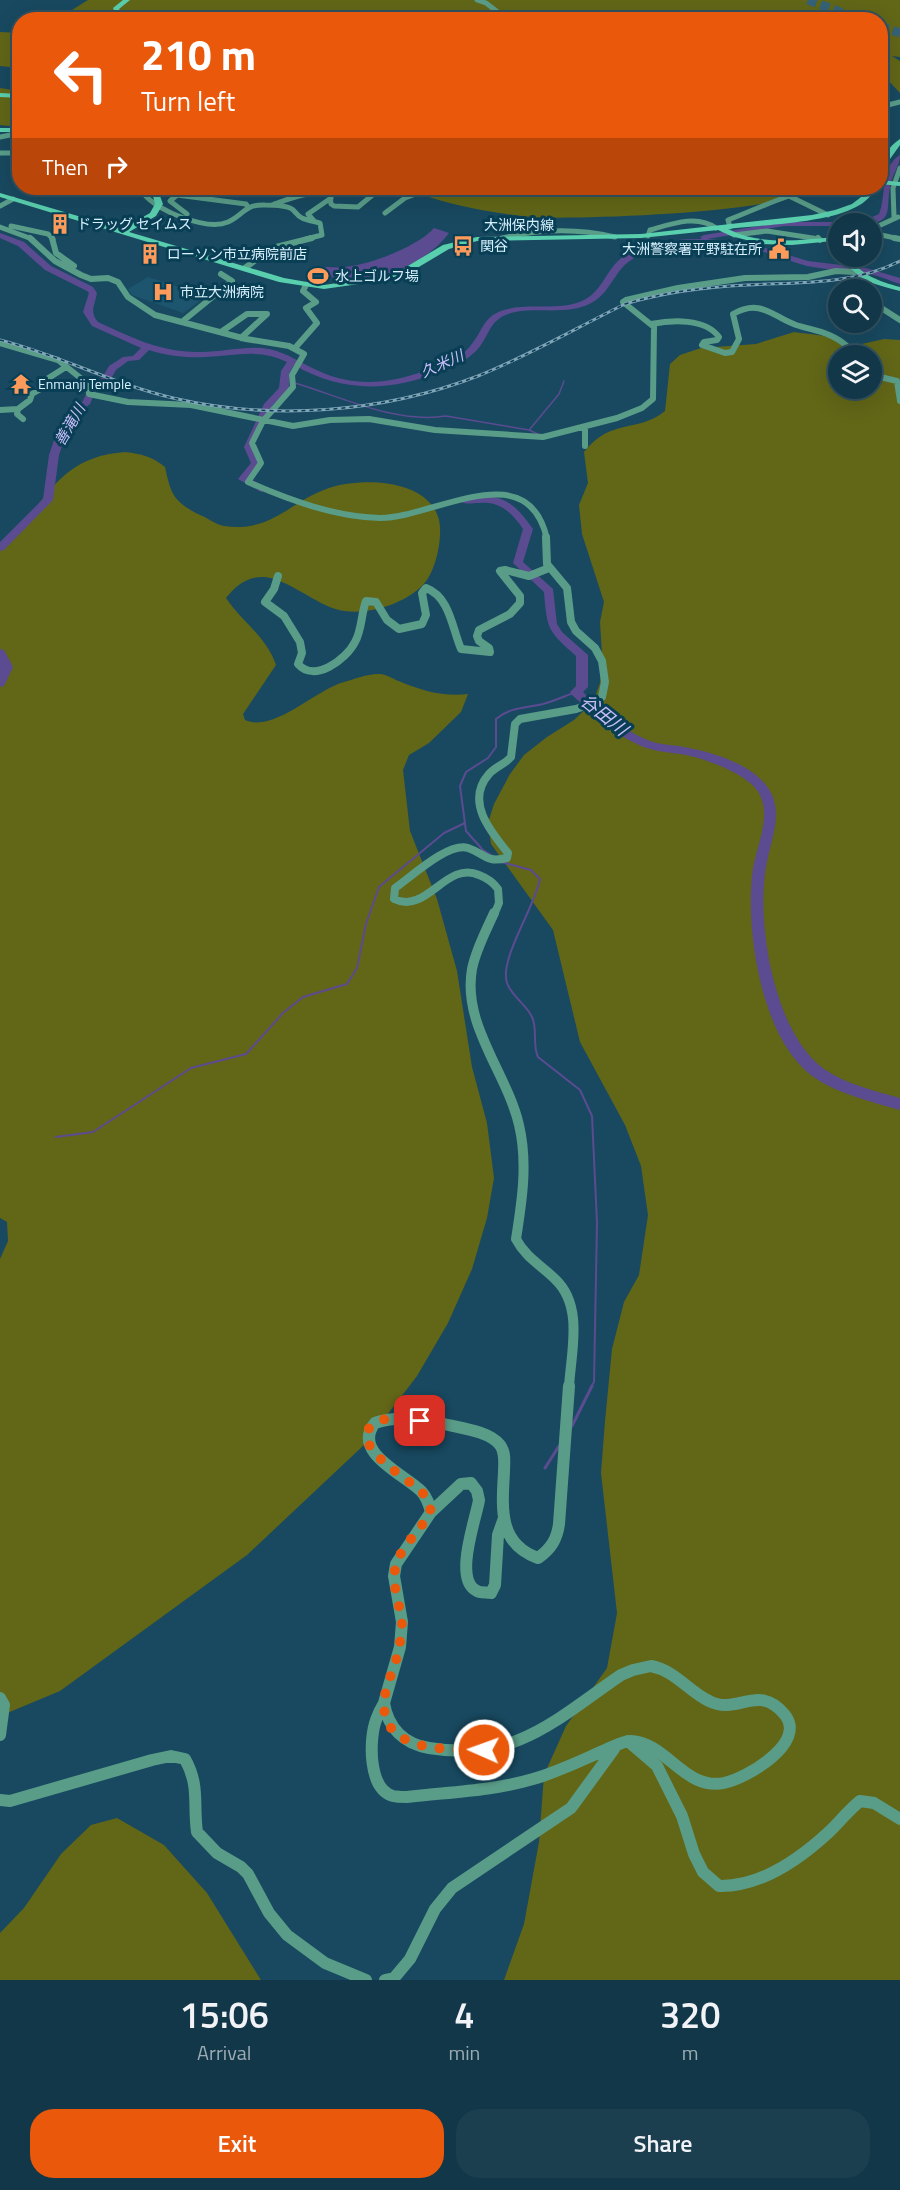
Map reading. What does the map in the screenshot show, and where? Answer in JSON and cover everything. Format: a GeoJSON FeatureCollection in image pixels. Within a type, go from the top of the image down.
{"type":"FeatureCollection","features":[{"type":"Feature","properties":{"kind":"main road"},"geometry":{"type":"LineString","coordinates":[[117,12],[116,8],[127,0]]}},
{"type":"Feature","properties":{"kind":"main road"},"geometry":{"type":"LineString","coordinates":[[888,156],[900,141]]}},
{"type":"Feature","properties":{"kind":"main road","name":"大洲保内線"},"geometry":{"type":"LineString","coordinates":[[0,195],[306,285],[333,286],[380,279],[404,272],[436,252],[458,243],[502,238],[648,236],[726,230],[748,240],[828,240]]}},
{"type":"Feature","properties":{"kind":"main road"},"geometry":{"type":"LineString","coordinates":[[123,232],[147,218],[158,207],[157,195]]}},
{"type":"Feature","properties":{"kind":"main road"},"geometry":{"type":"LineString","coordinates":[[833,213],[855,205],[867,195]]}},
{"type":"Feature","properties":{"kind":"main road"},"geometry":{"type":"LineString","coordinates":[[726,230],[828,215]]}},
{"type":"Feature","properties":{"kind":"main road"},"geometry":{"type":"LineString","coordinates":[[852,269],[867,279]]}},
{"type":"Feature","properties":{"kind":"main road"},"geometry":{"type":"LineString","coordinates":[[882,284],[900,289]]}},
{"type":"Feature","properties":{"kind":"street"},"geometry":{"type":"LineString","coordinates":[[477,0],[486,3],[498,12]]}},
{"type":"Feature","properties":{"kind":"street"},"geometry":{"type":"LineString","coordinates":[[882,225],[897,217],[895,184],[900,168]]}},
{"type":"Feature","properties":{"kind":"street"},"geometry":{"type":"LineString","coordinates":[[144,195],[146,200],[158,207],[205,223],[227,222],[248,207],[272,205],[308,195]]}},
{"type":"Feature","properties":{"kind":"street"},"geometry":{"type":"LineString","coordinates":[[188,219],[191,216],[170,201],[177,195],[246,204],[248,207]]}},
{"type":"Feature","properties":{"kind":"street"},"geometry":{"type":"LineString","coordinates":[[330,195],[331,204],[334,206],[358,207],[373,195]]}},
{"type":"Feature","properties":{"kind":"street"},"geometry":{"type":"LineString","coordinates":[[385,213],[405,198],[413,195]]}},
{"type":"Feature","properties":{"kind":"street"},"geometry":{"type":"LineString","coordinates":[[726,230],[728,220],[731,218],[753,212],[761,205],[789,196],[828,215]]}},
{"type":"Feature","properties":{"kind":"street"},"geometry":{"type":"LineString","coordinates":[[0,206],[13,198]]}},
{"type":"Feature","properties":{"kind":"street"},"geometry":{"type":"LineString","coordinates":[[314,221],[308,214],[331,198]]}},
{"type":"Feature","properties":{"kind":"street"},"geometry":{"type":"LineString","coordinates":[[245,268],[272,248],[312,240],[322,235],[320,223],[297,217],[292,209],[272,205]]}},
{"type":"Feature","properties":{"kind":"street"},"geometry":{"type":"LineString","coordinates":[[0,222],[48,234],[52,237],[56,253],[94,278]]}},
{"type":"Feature","properties":{"kind":"street"},"geometry":{"type":"LineString","coordinates":[[0,227],[38,242],[55,261],[81,274],[118,282],[128,297],[150,312],[241,338],[295,348],[304,354],[294,372],[290,392],[263,421],[252,443],[261,463],[248,482],[296,500],[363,517],[404,516],[483,496],[517,497],[528,503],[544,529],[547,542],[546,562],[568,591],[569,620],[574,629],[595,647],[602,659],[604,686],[601,698],[595,703],[572,710],[526,718],[515,724],[513,753],[509,760],[489,772],[479,789],[480,809],[493,836],[508,853],[507,858],[495,862],[487,861],[469,849],[459,847],[447,850],[395,888],[393,893],[394,899],[401,903],[415,902],[449,878],[465,872],[487,879],[500,893],[472,969],[472,997],[477,1018],[514,1110],[521,1137],[525,1184],[516,1239],[519,1247],[527,1256],[554,1276],[565,1288],[571,1300],[574,1316],[558,1537],[550,1550],[538,1558],[528,1556],[507,1537],[504,1517],[503,1449],[492,1439],[475,1432],[420,1421],[393,1419],[378,1421],[370,1428],[366,1436],[367,1445],[422,1492],[428,1500],[431,1512]]}},
{"type":"Feature","properties":{"kind":"street"},"geometry":{"type":"LineString","coordinates":[[882,234],[900,239]]}},
{"type":"Feature","properties":{"kind":"street"},"geometry":{"type":"LineString","coordinates":[[183,321],[232,281],[221,274],[234,265]]}},
{"type":"Feature","properties":{"kind":"street"},"geometry":{"type":"LineString","coordinates":[[0,342],[58,360],[88,384],[88,394],[128,402],[191,405],[263,421],[301,426],[330,420],[369,419],[435,430],[543,437],[585,427],[642,408],[653,399],[654,334],[651,324],[623,302],[678,288],[745,279],[808,277],[852,269]]}},
{"type":"Feature","properties":{"kind":"street"},"geometry":{"type":"LineString","coordinates":[[295,348],[317,323],[306,311],[306,308],[316,302],[303,291],[306,285]]}},
{"type":"Feature","properties":{"kind":"street"},"geometry":{"type":"LineString","coordinates":[[882,308],[900,320]]}},
{"type":"Feature","properties":{"kind":"street"},"geometry":{"type":"LineString","coordinates":[[651,324],[670,321],[706,326],[718,333],[719,337],[714,341],[704,342],[702,345],[732,352],[739,340],[740,326],[733,314],[742,310],[760,309],[780,315],[792,323],[827,331],[845,345]]}},
{"type":"Feature","properties":{"kind":"street"},"geometry":{"type":"LineString","coordinates":[[221,332],[243,314],[249,312],[267,314],[241,338]]}},
{"type":"Feature","properties":{"kind":"street"},"geometry":{"type":"LineString","coordinates":[[0,410],[18,409],[30,400],[32,394],[44,387],[47,379],[66,367]]}},
{"type":"Feature","properties":{"kind":"street"},"geometry":{"type":"LineString","coordinates":[[882,377],[897,381],[900,400]]}},
{"type":"Feature","properties":{"kind":"street"},"geometry":{"type":"LineString","coordinates":[[18,409],[17,414],[22,419]]}},
{"type":"Feature","properties":{"kind":"street"},"geometry":{"type":"LineString","coordinates":[[585,427],[585,446]]}},
{"type":"Feature","properties":{"kind":"street"},"geometry":{"type":"LineString","coordinates":[[278,576],[265,602],[285,617],[299,638],[303,646],[298,664],[300,668],[304,671],[316,672],[331,667],[350,651],[362,623],[366,601],[376,602],[387,620],[399,629],[420,627],[424,624],[426,609],[422,592],[426,588],[432,589],[440,597],[453,624],[461,649],[490,652],[489,648],[479,641],[477,636],[479,630],[514,612],[520,599],[519,592],[500,571],[505,570],[529,576],[549,568]]}},
{"type":"Feature","properties":{"kind":"street"},"geometry":{"type":"LineString","coordinates":[[384,1703],[390,1725],[408,1742],[424,1748],[484,1750],[507,1745],[533,1734],[621,1675],[635,1668],[650,1665],[673,1672],[713,1704],[723,1705],[755,1698],[768,1700],[777,1706],[788,1720],[791,1730],[789,1737],[771,1758],[743,1777],[712,1785],[684,1773],[642,1742],[622,1744],[535,1779],[505,1786],[407,1797],[391,1796],[380,1786],[374,1775],[371,1748],[375,1721],[384,1703],[400,1647],[401,1630],[394,1576],[396,1564],[431,1512],[461,1484],[471,1483],[478,1492],[476,1521],[464,1562],[468,1580],[475,1591],[482,1594],[490,1593],[495,1586],[498,1535],[504,1517]]}},
{"type":"Feature","properties":{"kind":"street"},"geometry":{"type":"LineString","coordinates":[[0,1698],[4,1705],[0,1735]]}},
{"type":"Feature","properties":{"kind":"street"},"geometry":{"type":"LineString","coordinates":[[622,1744],[657,1766],[682,1816],[694,1854],[703,1872],[719,1886],[739,1886],[764,1877],[800,1855],[860,1801],[874,1803],[900,1819]]}},
{"type":"Feature","properties":{"kind":"street"},"geometry":{"type":"LineString","coordinates":[[385,1980],[394,1978],[410,1959],[435,1909],[452,1888],[571,1808],[622,1744]]}},
{"type":"Feature","properties":{"kind":"street"},"geometry":{"type":"LineString","coordinates":[[0,1800],[10,1802],[152,1760],[171,1756],[185,1759],[195,1774],[196,1832],[218,1854],[243,1868],[258,1887],[268,1912],[282,1929],[309,1951],[348,1975],[366,1980]]}},
{"type":"Feature","properties":{"kind":"shaded area"},"geometry":{"type":"Polygon","coordinates":[[[88,0],[900,0],[900,57],[892,56],[900,61],[900,93],[888,80],[888,12],[71,12],[88,0]]]}},
{"type":"Feature","properties":{"kind":"shaded area"},"geometry":{"type":"Polygon","coordinates":[[[0,32],[12,33],[12,67],[0,66],[0,32]]]}},
{"type":"Feature","properties":{"kind":"shaded area"},"geometry":{"type":"Polygon","coordinates":[[[0,88],[12,90],[12,126],[0,125],[0,88]]]}},
{"type":"Feature","properties":{"kind":"shaded area"},"geometry":{"type":"Polygon","coordinates":[[[423,195],[797,195],[764,204],[724,209],[631,216],[554,218],[499,213],[423,195]]]}},
{"type":"Feature","properties":{"kind":"shaded area"},"geometry":{"type":"Polygon","coordinates":[[[434,228],[449,233],[441,243],[421,258],[385,275],[360,281],[343,282],[334,279],[325,267],[354,266],[379,259],[417,242],[434,228]]]}},
{"type":"Feature","properties":{"kind":"shaded area","name":"市立大洲病院"},"geometry":{"type":"Polygon","coordinates":[[[148,277],[205,295],[202,296],[204,298],[183,313],[132,295],[128,289],[148,277]]]}},
{"type":"Feature","properties":{"kind":"shaded area"},"geometry":{"type":"Polygon","coordinates":[[[794,332],[828,337],[841,345],[828,345],[828,399],[882,399],[882,345],[857,345],[884,339],[900,340],[900,1980],[504,1980],[524,1924],[539,1842],[544,1775],[566,1726],[607,1668],[617,1613],[601,1473],[605,1421],[612,1349],[624,1302],[639,1275],[648,1215],[641,1166],[625,1125],[580,1042],[553,930],[491,844],[488,823],[494,804],[510,774],[524,755],[574,720],[593,702],[600,683],[602,654],[600,622],[604,602],[582,534],[579,505],[588,483],[584,452],[604,434],[645,422],[665,411],[670,364],[680,355],[701,348],[756,344],[794,332]]]}},
{"type":"Feature","properties":{"kind":"shaded area"},"geometry":{"type":"Polygon","coordinates":[[[125,452],[146,456],[165,467],[172,491],[184,506],[224,526],[255,525],[280,515],[303,500],[329,488],[359,483],[393,484],[422,496],[433,506],[439,520],[440,536],[432,572],[415,592],[395,603],[372,610],[339,610],[273,578],[264,577],[253,578],[242,583],[226,598],[267,646],[276,665],[243,714],[245,720],[269,721],[333,686],[372,674],[385,675],[426,691],[451,695],[468,694],[461,712],[429,743],[409,755],[403,770],[410,831],[437,899],[457,971],[472,1067],[487,1123],[494,1178],[487,1218],[472,1269],[448,1323],[417,1376],[364,1445],[247,1555],[60,1691],[0,1716],[0,1259],[8,1241],[7,1222],[0,1218],[0,551],[52,487],[66,474],[101,456],[125,452]]]}},
{"type":"Feature","properties":{"kind":"shaded area"},"geometry":{"type":"Polygon","coordinates":[[[117,1818],[164,1845],[207,1893],[261,1980],[0,1980],[0,1933],[24,1908],[61,1854],[91,1825],[117,1818]]]}},
{"type":"Feature","properties":{"kind":"waterway"},"geometry":{"type":"LineString","coordinates":[[888,180],[900,157]]}},
{"type":"Feature","properties":{"kind":"waterway"},"geometry":{"type":"LineString","coordinates":[[882,215],[885,211],[886,195]]}},
{"type":"Feature","properties":{"kind":"waterway"},"geometry":{"type":"LineString","coordinates":[[704,237],[784,224],[828,224]]}},
{"type":"Feature","properties":{"kind":"waterway","name":"久米川"},"geometry":{"type":"LineString","coordinates":[[0,235],[21,244],[48,268],[90,289],[93,293],[88,309],[88,316],[91,320],[133,341],[169,353],[207,355],[252,350],[276,353],[325,377],[345,383],[367,385],[408,380],[458,360],[473,349],[491,319],[506,312],[585,303],[600,293],[619,264],[634,254],[665,245],[699,241],[749,245],[807,263],[877,273],[900,281]]}},
{"type":"Feature","properties":{"kind":"waterway","name":"善滝川"},"geometry":{"type":"LineString","coordinates":[[0,548],[48,500],[54,455],[60,437],[71,423],[75,411],[87,402],[92,389],[106,380],[112,368],[126,359],[136,358],[146,348]]}},
{"type":"Feature","properties":{"kind":"waterway","name":"谷田川"},"geometry":{"type":"LineString","coordinates":[[261,489],[243,479],[256,463],[249,447],[250,442],[269,404],[284,389],[285,371],[293,361]]}},
{"type":"Feature","properties":{"kind":"waterway"},"geometry":{"type":"LineString","coordinates":[[530,429],[559,394],[564,381]]}},
{"type":"Feature","properties":{"kind":"waterway"},"geometry":{"type":"LineString","coordinates":[[295,383],[389,413],[408,416],[446,416],[529,430],[540,435]]}},
{"type":"Feature","properties":{"kind":"waterway","name":"谷田川"},"geometry":{"type":"LineString","coordinates":[[465,501],[487,499],[502,502],[515,512],[528,529],[518,563],[549,591],[552,624],[558,634],[582,655],[582,687],[576,692],[628,735],[654,746],[713,759],[745,774],[759,784],[770,805],[769,829],[758,876],[757,899],[762,954],[768,984],[788,1037],[802,1058],[819,1073],[848,1087],[900,1104]]}},
{"type":"Feature","properties":{"kind":"waterway","name":"善滝川"},"geometry":{"type":"LineString","coordinates":[[0,653],[7,667],[0,683]]}},
{"type":"Feature","properties":{"kind":"waterway"},"geometry":{"type":"LineString","coordinates":[[465,823],[460,786],[466,772],[488,758],[496,747],[496,719],[513,710],[547,703],[576,692]]}},
{"type":"Feature","properties":{"kind":"waterway"},"geometry":{"type":"LineString","coordinates":[[56,1137],[93,1132],[191,1068],[246,1054],[283,1013],[303,997],[347,984],[357,968],[366,924],[379,887],[444,833],[465,823]]}},
{"type":"Feature","properties":{"kind":"waterway"},"geometry":{"type":"LineString","coordinates":[[465,823],[466,831],[483,850],[491,855]]}},
{"type":"Feature","properties":{"kind":"waterway"},"geometry":{"type":"LineString","coordinates":[[501,862],[531,870],[540,879],[508,961],[507,983],[532,1017],[538,1057],[580,1090],[592,1116],[597,1223],[594,1382],[591,1387]]}},
{"type":"Feature","properties":{"kind":"waterway"},"geometry":{"type":"LineString","coordinates":[[572,1426],[592,1386]]}},
{"type":"Feature","properties":{"kind":"waterway"},"geometry":{"type":"LineString","coordinates":[[545,1468],[559,1446]]}},
{"type":"Feature","properties":{"kind":"tunnel"},"geometry":{"type":"LineString","coordinates":[[808,0],[840,12]]}},
{"type":"Feature","properties":{"kind":"tunnel"},"geometry":{"type":"LineString","coordinates":[[888,29],[900,33]]}},
{"type":"Feature","properties":{"kind":"railway"},"geometry":{"type":"LineString","coordinates":[[0,340],[173,398],[249,409],[327,410],[404,398],[441,389],[478,376],[534,351],[625,304],[640,300],[700,289],[825,281],[864,274],[900,261]]}},
{"type":"Feature","properties":{"kind":"place","name":"ドラッグ セイムス"},"geometry":{"type":"Point","coordinates":[60,224]}},
{"type":"Feature","properties":{"kind":"place","name":"関谷"},"geometry":{"type":"Point","coordinates":[463,246]}},
{"type":"Feature","properties":{"kind":"place","name":"大洲警察署平野駐在所"},"geometry":{"type":"Point","coordinates":[779,249]}},
{"type":"Feature","properties":{"kind":"place","name":"ローソン市立病院前店"},"geometry":{"type":"Point","coordinates":[150,254]}},
{"type":"Feature","properties":{"kind":"place","name":"水上ゴルフ場"},"geometry":{"type":"Point","coordinates":[318,276]}},
{"type":"Feature","properties":{"kind":"place","name":"市立大洲病院"},"geometry":{"type":"Point","coordinates":[163,292]}},
{"type":"Feature","properties":{"kind":"place","name":"Enmanji Temple"},"geometry":{"type":"Point","coordinates":[21,384]}},
{"type":"Feature","properties":{"kind":"route"},"geometry":{"type":"LineString","coordinates":[[420,1421],[393,1419],[378,1421],[370,1428],[366,1436],[367,1445],[422,1492],[428,1500],[431,1512],[396,1564],[394,1576],[402,1623],[400,1647],[384,1703],[386,1715],[390,1725],[408,1742],[424,1748],[484,1750]]}}]}
